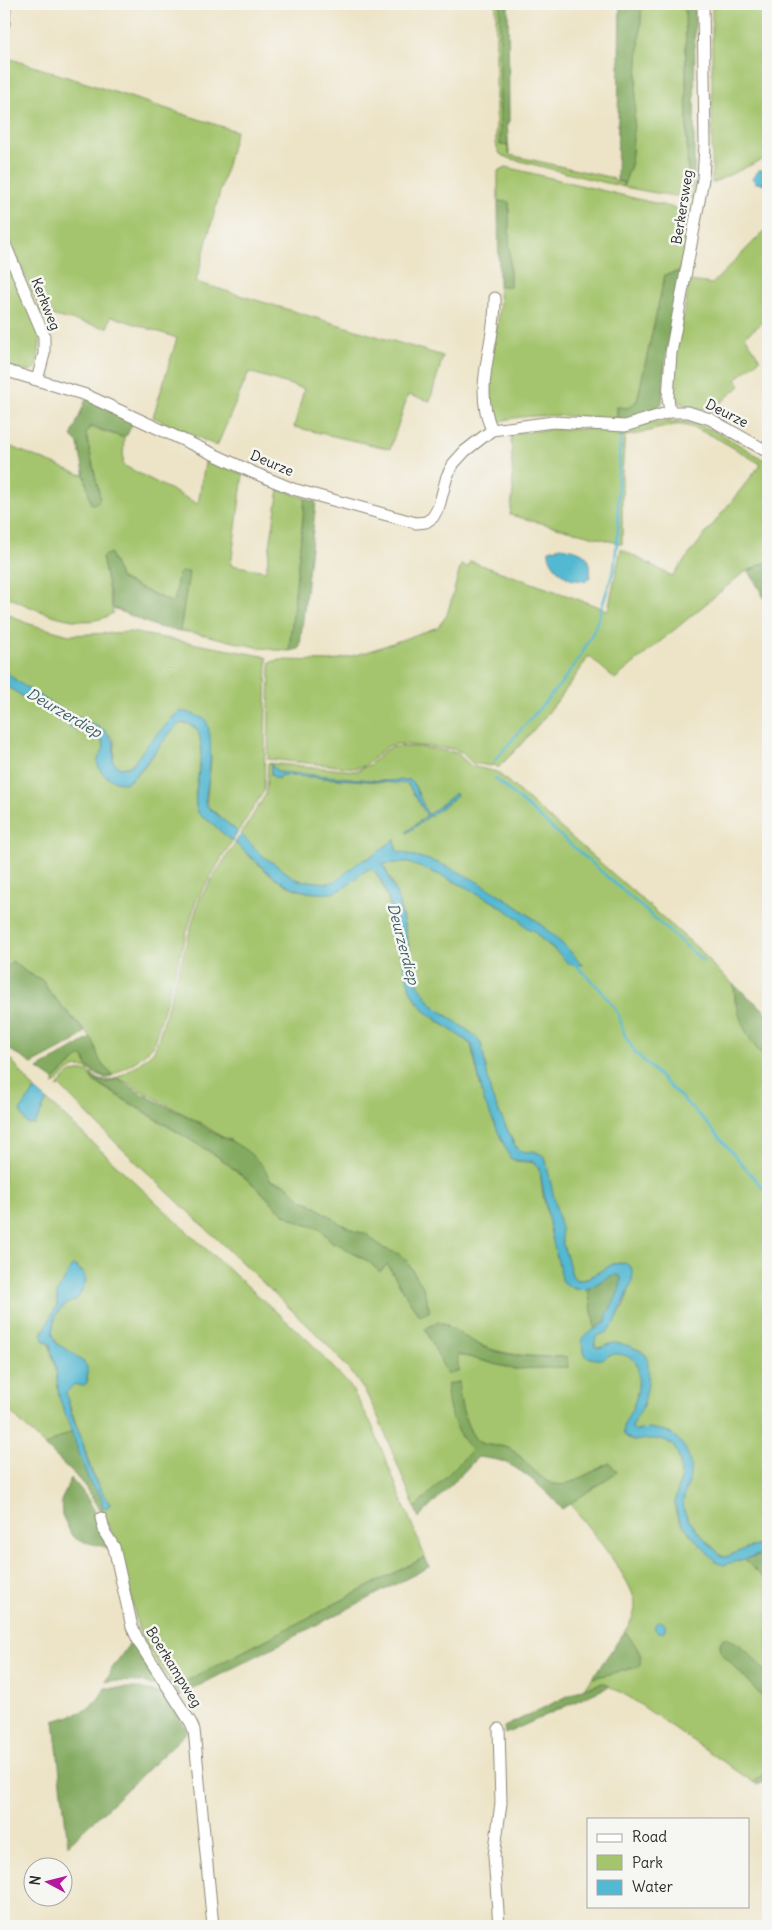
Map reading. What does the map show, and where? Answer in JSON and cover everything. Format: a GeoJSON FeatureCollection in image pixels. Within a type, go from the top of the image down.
{"type":"FeatureCollection","features":[{"type":"Feature","properties":{"kind":"street"},"geometry":{"type":"LineString","coordinates":[[4,24],[5,4]]}},
{"type":"Feature","properties":{"kind":"street","name":"Berkersweg"},"geometry":{"type":"LineString","coordinates":[[670,412],[668,398],[671,354],[703,179],[705,144],[703,4]]}},
{"type":"Feature","properties":{"kind":"street","name":"Kerkweg"},"geometry":{"type":"LineString","coordinates":[[4,242],[44,336],[44,354],[37,380]]}},
{"type":"Feature","properties":{"kind":"street"},"geometry":{"type":"LineString","coordinates":[[492,430],[486,419],[483,390],[484,374],[494,326],[495,298]]}},
{"type":"Feature","properties":{"kind":"street","name":"Deurze"},"geometry":{"type":"LineString","coordinates":[[4,370],[86,395],[252,472],[293,488],[416,523],[426,522],[433,518],[439,506],[447,476],[454,463],[465,451],[492,430],[553,422],[625,426],[670,412],[688,412],[700,415],[768,452]]}},
{"type":"Feature","properties":{"kind":"street","name":"Boerkampweg"},"geometry":{"type":"LineString","coordinates":[[102,1518],[105,1533],[114,1547],[132,1627],[140,1644],[194,1730],[213,1926]]}},
{"type":"Feature","properties":{"kind":"street"},"geometry":{"type":"LineString","coordinates":[[499,1729],[501,1803],[494,1856],[499,1926]]}},
{"type":"Feature","properties":{"kind":"green space"},"geometry":{"type":"Polygon","coordinates":[[[496,4],[500,4],[500,145],[508,145],[510,155],[613,178],[615,182],[623,182],[624,184],[631,165],[642,4],[685,4],[687,164],[688,174],[694,176],[693,198],[623,187],[508,158],[500,154],[496,145],[496,4]]]}},
{"type":"Feature","properties":{"kind":"green space"},"geometry":{"type":"Polygon","coordinates":[[[500,4],[508,4],[509,122],[507,122],[509,154],[508,145],[500,145],[500,4]]]}},
{"type":"Feature","properties":{"kind":"green space"},"geometry":{"type":"Polygon","coordinates":[[[620,4],[642,4],[631,165],[623,187],[623,182],[617,181],[620,4]]]}},
{"type":"Feature","properties":{"kind":"green space"},"geometry":{"type":"Polygon","coordinates":[[[685,4],[695,4],[694,176],[688,175],[685,4]]]}},
{"type":"Feature","properties":{"kind":"green space"},"geometry":{"type":"Polygon","coordinates":[[[712,4],[768,4],[768,157],[712,183],[712,4]]]}},
{"type":"Feature","properties":{"kind":"green space"},"geometry":{"type":"Polygon","coordinates":[[[8,58],[236,131],[196,282],[443,356],[430,401],[408,395],[390,449],[294,427],[304,389],[249,372],[217,446],[153,417],[177,338],[111,316],[107,328],[41,313],[4,227],[4,116],[8,58]]]}},
{"type":"Feature","properties":{"kind":"green space"},"geometry":{"type":"Polygon","coordinates":[[[506,167],[691,212],[680,271],[665,275],[637,401],[628,408],[617,407],[617,418],[538,416],[508,419],[497,423],[491,413],[487,386],[499,312],[499,285],[510,287],[509,203],[498,201],[498,171],[506,167]]]}},
{"type":"Feature","properties":{"kind":"green space"},"geometry":{"type":"Polygon","coordinates":[[[498,201],[509,202],[510,287],[499,285],[498,201]]]}},
{"type":"Feature","properties":{"kind":"green space"},"geometry":{"type":"Polygon","coordinates":[[[768,227],[768,319],[745,336],[760,359],[736,379],[740,386],[713,409],[718,412],[690,407],[672,399],[676,352],[690,281],[712,284],[768,227]]]}},
{"type":"Feature","properties":{"kind":"green space"},"geometry":{"type":"Polygon","coordinates":[[[4,249],[41,334],[37,367],[29,371],[21,371],[4,366],[4,249]]]}},
{"type":"Feature","properties":{"kind":"green space"},"geometry":{"type":"Polygon","coordinates":[[[680,271],[666,353],[662,402],[658,410],[628,419],[617,418],[617,407],[628,408],[637,401],[665,275],[680,271]]]}},
{"type":"Feature","properties":{"kind":"green space"},"geometry":{"type":"Polygon","coordinates":[[[86,399],[133,422],[127,435],[122,437],[94,427],[90,427],[86,434],[100,497],[98,503],[91,504],[78,444],[71,437],[86,399]]]}},
{"type":"Feature","properties":{"kind":"green space"},"geometry":{"type":"Polygon","coordinates":[[[689,422],[712,430],[768,462],[768,561],[743,573],[615,679],[589,656],[547,714],[498,768],[495,765],[472,763],[461,752],[453,749],[398,744],[388,746],[364,766],[356,768],[268,759],[270,662],[280,660],[332,661],[367,652],[438,627],[447,615],[461,565],[468,567],[470,561],[608,610],[621,549],[672,576],[761,464],[706,433],[683,425],[674,425],[625,436],[622,472],[622,544],[510,515],[513,492],[511,434],[554,429],[624,429],[646,423],[689,422]]]}},
{"type":"Feature","properties":{"kind":"green space"},"geometry":{"type":"Polygon","coordinates":[[[89,427],[124,436],[123,465],[198,504],[206,457],[243,475],[231,565],[266,571],[279,489],[305,498],[289,651],[262,648],[180,631],[189,572],[178,575],[175,599],[171,602],[121,579],[102,557],[113,613],[101,619],[88,621],[58,617],[4,595],[4,444],[85,475],[91,504],[100,497],[86,434],[89,427]]]}},
{"type":"Feature","properties":{"kind":"green space"},"geometry":{"type":"Polygon","coordinates":[[[305,498],[316,502],[300,646],[299,649],[289,651],[305,498]]]}},
{"type":"Feature","properties":{"kind":"green space"},"geometry":{"type":"Polygon","coordinates":[[[110,553],[121,579],[171,602],[175,599],[178,575],[181,572],[189,572],[180,631],[157,627],[113,608],[102,557],[110,553]]]}},
{"type":"Feature","properties":{"kind":"green space"},"geometry":{"type":"Polygon","coordinates":[[[768,561],[768,576],[766,579],[768,609],[766,611],[764,606],[766,601],[749,571],[768,561]]]}},
{"type":"Feature","properties":{"kind":"green space"},"geometry":{"type":"Polygon","coordinates":[[[4,612],[26,623],[69,635],[130,632],[267,658],[264,791],[238,832],[206,805],[211,760],[207,723],[202,718],[179,711],[130,766],[120,768],[113,762],[114,744],[110,735],[44,699],[21,684],[4,669],[4,612]]]}},
{"type":"Feature","properties":{"kind":"green space"},"geometry":{"type":"Polygon","coordinates":[[[4,684],[69,726],[101,739],[104,746],[99,764],[101,771],[113,780],[124,783],[137,774],[179,724],[186,723],[197,729],[201,750],[195,797],[196,806],[200,815],[232,841],[196,901],[153,1046],[139,1059],[107,1079],[77,1067],[69,1071],[53,1085],[54,1080],[78,1058],[83,1056],[87,1067],[104,1077],[113,1075],[103,1066],[98,1058],[93,1040],[51,994],[42,980],[26,972],[12,961],[4,969],[4,684]]]}},
{"type":"Feature","properties":{"kind":"green space"},"geometry":{"type":"Polygon","coordinates":[[[392,747],[419,747],[453,752],[471,766],[497,772],[701,951],[716,969],[734,985],[735,1003],[768,1061],[768,1544],[747,1548],[726,1557],[721,1556],[696,1529],[684,1511],[684,1495],[689,1470],[686,1449],[674,1436],[666,1431],[646,1429],[637,1431],[632,1429],[633,1422],[645,1398],[646,1355],[640,1350],[617,1344],[597,1348],[594,1342],[598,1335],[616,1320],[622,1310],[630,1287],[631,1267],[621,1263],[613,1264],[584,1280],[576,1280],[572,1275],[562,1241],[545,1157],[535,1151],[521,1152],[516,1148],[491,1095],[481,1043],[474,1035],[432,1005],[417,982],[402,915],[393,884],[383,864],[406,862],[468,888],[519,919],[527,928],[535,931],[539,937],[572,965],[569,950],[533,918],[505,898],[448,867],[397,851],[395,840],[336,881],[328,883],[297,880],[262,855],[241,834],[266,794],[268,763],[356,771],[369,765],[392,747]],[[271,764],[271,773],[278,779],[280,775],[407,783],[422,807],[418,792],[410,780],[382,781],[278,772],[271,764]],[[456,794],[430,814],[427,814],[406,833],[456,796],[456,794]]]}},
{"type":"Feature","properties":{"kind":"green space"},"geometry":{"type":"Polygon","coordinates":[[[235,843],[272,876],[292,888],[304,891],[316,893],[334,892],[344,888],[368,869],[373,869],[387,896],[406,976],[417,1002],[429,1015],[471,1045],[484,1101],[503,1142],[515,1161],[536,1163],[540,1172],[543,1195],[563,1282],[574,1289],[588,1289],[595,1328],[584,1338],[584,1351],[591,1358],[623,1354],[633,1359],[637,1364],[639,1372],[638,1390],[624,1435],[633,1441],[657,1439],[670,1443],[678,1455],[681,1473],[675,1508],[679,1520],[696,1541],[722,1565],[744,1559],[768,1583],[768,1675],[740,1645],[721,1641],[720,1644],[721,1652],[768,1703],[768,1771],[753,1782],[629,1697],[603,1683],[584,1688],[592,1678],[639,1667],[641,1655],[625,1631],[632,1619],[635,1606],[627,1583],[619,1568],[569,1503],[616,1472],[610,1463],[565,1484],[554,1484],[547,1481],[540,1477],[512,1450],[503,1446],[487,1445],[478,1441],[471,1432],[465,1418],[459,1382],[448,1384],[460,1436],[472,1451],[415,1508],[379,1419],[366,1393],[351,1372],[323,1340],[113,1140],[60,1086],[57,1087],[65,1078],[77,1071],[87,1072],[98,1079],[112,1080],[131,1069],[153,1052],[156,1047],[199,900],[235,843]],[[443,1322],[458,1372],[457,1354],[513,1369],[568,1367],[566,1357],[531,1356],[487,1348],[473,1342],[443,1322]]]}},
{"type":"Feature","properties":{"kind":"green space"},"geometry":{"type":"Polygon","coordinates":[[[12,961],[26,972],[42,980],[51,994],[85,1032],[75,1041],[32,1064],[4,1046],[4,969],[12,961]]]}},
{"type":"Feature","properties":{"kind":"green space"},"geometry":{"type":"Polygon","coordinates":[[[734,985],[768,1013],[768,1061],[748,1036],[740,1017],[734,985]]]}},
{"type":"Feature","properties":{"kind":"green space"},"geometry":{"type":"Polygon","coordinates":[[[90,1038],[93,1040],[101,1063],[113,1075],[102,1076],[87,1067],[83,1056],[78,1058],[54,1080],[38,1069],[90,1038]]]}},
{"type":"Feature","properties":{"kind":"green space"},"geometry":{"type":"Polygon","coordinates":[[[4,1054],[10,1058],[35,1090],[20,1111],[35,1124],[47,1100],[205,1248],[311,1343],[350,1386],[371,1423],[425,1557],[173,1688],[140,1635],[118,1544],[102,1514],[102,1506],[107,1508],[107,1498],[94,1477],[66,1395],[66,1391],[74,1384],[83,1386],[88,1380],[85,1363],[57,1344],[52,1332],[56,1315],[62,1307],[78,1298],[86,1281],[83,1272],[74,1265],[57,1293],[57,1305],[43,1331],[44,1341],[49,1344],[56,1369],[59,1397],[72,1431],[45,1446],[4,1406],[4,1054]]]}},
{"type":"Feature","properties":{"kind":"green space"},"geometry":{"type":"Polygon","coordinates":[[[90,1075],[103,1082],[118,1078],[144,1095],[237,1144],[257,1160],[270,1180],[287,1185],[303,1201],[308,1202],[339,1223],[357,1232],[365,1233],[383,1248],[399,1254],[406,1260],[423,1287],[429,1312],[419,1316],[387,1264],[380,1272],[369,1262],[332,1242],[319,1228],[303,1224],[284,1214],[255,1186],[220,1158],[93,1080],[90,1075]]]}},
{"type":"Feature","properties":{"kind":"green space"},"geometry":{"type":"Polygon","coordinates":[[[612,1275],[621,1277],[621,1287],[606,1321],[595,1328],[588,1289],[612,1275]]]}},
{"type":"Feature","properties":{"kind":"green space"},"geometry":{"type":"Polygon","coordinates":[[[437,1322],[446,1325],[481,1346],[502,1353],[523,1356],[567,1357],[568,1367],[513,1369],[458,1354],[458,1372],[447,1374],[425,1329],[437,1322]]]}},
{"type":"Feature","properties":{"kind":"green space"},"geometry":{"type":"Polygon","coordinates":[[[459,1382],[463,1410],[474,1437],[487,1445],[502,1446],[512,1450],[547,1481],[554,1484],[565,1484],[610,1463],[617,1472],[562,1509],[543,1489],[518,1469],[501,1461],[478,1457],[419,1518],[415,1508],[471,1451],[457,1428],[448,1402],[448,1384],[459,1382]]]}},
{"type":"Feature","properties":{"kind":"green space"},"geometry":{"type":"Polygon","coordinates":[[[72,1431],[89,1481],[101,1495],[102,1514],[82,1482],[45,1446],[72,1431]]]}},
{"type":"Feature","properties":{"kind":"green space"},"geometry":{"type":"Polygon","coordinates":[[[71,1478],[90,1503],[110,1548],[80,1541],[72,1536],[62,1515],[61,1501],[71,1478]]]}},
{"type":"Feature","properties":{"kind":"green space"},"geometry":{"type":"Polygon","coordinates":[[[768,1553],[768,1583],[744,1559],[768,1553]]]}},
{"type":"Feature","properties":{"kind":"green space"},"geometry":{"type":"Polygon","coordinates":[[[425,1557],[429,1567],[179,1696],[173,1688],[425,1557]]]}},
{"type":"Feature","properties":{"kind":"green space"},"geometry":{"type":"Polygon","coordinates":[[[625,1631],[639,1652],[639,1667],[592,1678],[625,1631]]]}},
{"type":"Feature","properties":{"kind":"green space"},"geometry":{"type":"Polygon","coordinates":[[[723,1638],[742,1647],[768,1675],[768,1703],[721,1652],[720,1644],[723,1638]]]}},
{"type":"Feature","properties":{"kind":"green space"},"geometry":{"type":"Polygon","coordinates":[[[132,1640],[163,1689],[143,1682],[106,1681],[111,1670],[132,1640]]]}},
{"type":"Feature","properties":{"kind":"green space"},"geometry":{"type":"Polygon","coordinates":[[[603,1683],[610,1686],[505,1734],[504,1727],[584,1688],[603,1683]]]}},
{"type":"Feature","properties":{"kind":"green space"},"geometry":{"type":"Polygon","coordinates":[[[105,1688],[141,1688],[167,1697],[188,1731],[68,1845],[54,1721],[90,1707],[105,1688]]]}},
{"type":"Feature","properties":{"kind":"green space"},"geometry":{"type":"Polygon","coordinates":[[[768,1771],[768,1779],[758,1785],[753,1782],[768,1771]]]}},
{"type":"Feature","properties":{"kind":"water"},"geometry":{"type":"Polygon","coordinates":[[[759,170],[768,170],[768,184],[756,183],[752,179],[759,170]]]}},
{"type":"Feature","properties":{"kind":"water"},"geometry":{"type":"Polygon","coordinates":[[[561,547],[580,552],[587,558],[590,563],[590,577],[585,582],[569,578],[553,564],[550,559],[549,550],[561,547]]]}},
{"type":"Feature","properties":{"kind":"water","name":"Deurzerdiep"},"geometry":{"type":"Polygon","coordinates":[[[4,669],[15,680],[54,705],[106,731],[114,743],[113,762],[120,768],[133,764],[147,745],[179,711],[205,719],[211,748],[205,802],[209,808],[238,832],[232,841],[200,815],[196,807],[201,750],[197,729],[186,723],[177,726],[140,771],[125,783],[116,781],[106,776],[99,769],[98,759],[104,747],[103,741],[69,726],[4,684],[4,669]]]}},
{"type":"Feature","properties":{"kind":"water"},"geometry":{"type":"Polygon","coordinates":[[[271,764],[278,772],[382,781],[410,780],[428,815],[456,793],[457,796],[407,833],[427,816],[408,784],[281,775],[278,779],[271,775],[271,764]]]}},
{"type":"Feature","properties":{"kind":"water","name":"Deurzerdiep"},"geometry":{"type":"Polygon","coordinates":[[[241,834],[262,855],[297,880],[328,883],[336,881],[359,862],[371,857],[395,839],[397,851],[448,867],[502,896],[552,934],[583,965],[569,964],[539,937],[535,931],[527,928],[519,919],[497,904],[462,885],[406,862],[383,864],[397,895],[417,982],[432,1005],[474,1035],[481,1043],[491,1095],[516,1148],[523,1151],[537,1152],[545,1157],[562,1241],[572,1275],[576,1280],[584,1280],[613,1264],[625,1263],[631,1267],[633,1272],[632,1282],[615,1323],[607,1332],[596,1337],[594,1346],[597,1348],[613,1343],[622,1344],[637,1349],[647,1357],[648,1382],[646,1396],[632,1429],[637,1431],[651,1429],[666,1431],[674,1436],[684,1447],[689,1459],[690,1473],[683,1505],[684,1511],[695,1528],[721,1556],[726,1557],[747,1548],[768,1544],[768,1553],[724,1565],[717,1563],[678,1517],[675,1504],[681,1473],[678,1454],[674,1447],[664,1440],[633,1441],[624,1435],[624,1426],[634,1406],[637,1392],[637,1363],[632,1358],[621,1354],[609,1355],[603,1359],[594,1359],[586,1356],[582,1342],[588,1333],[603,1325],[606,1321],[615,1300],[621,1277],[618,1275],[611,1276],[587,1289],[580,1290],[572,1288],[563,1282],[551,1234],[540,1172],[536,1163],[510,1158],[484,1101],[472,1045],[425,1011],[411,992],[397,941],[391,907],[383,884],[373,869],[368,869],[335,892],[307,892],[284,883],[254,860],[235,843],[241,834]]]}},
{"type":"Feature","properties":{"kind":"water"},"geometry":{"type":"Polygon","coordinates":[[[35,1090],[47,1100],[35,1124],[27,1124],[20,1111],[35,1090]]]}},
{"type":"Feature","properties":{"kind":"water"},"geometry":{"type":"Polygon","coordinates":[[[74,1265],[84,1274],[86,1281],[78,1298],[62,1307],[56,1315],[52,1332],[57,1344],[74,1354],[87,1366],[87,1383],[83,1386],[74,1384],[66,1393],[94,1479],[110,1504],[107,1508],[102,1506],[100,1494],[89,1481],[59,1397],[56,1369],[50,1344],[43,1340],[42,1335],[57,1305],[57,1293],[71,1267],[74,1265]]]}},
{"type":"Feature","properties":{"kind":"water"},"geometry":{"type":"Polygon","coordinates":[[[660,1621],[666,1627],[660,1633],[654,1627],[660,1621]]]}},
{"type":"Feature","properties":{"kind":"waterway"},"geometry":{"type":"LineString","coordinates":[[495,760],[563,681],[580,657],[595,628],[614,569],[618,532],[618,473],[621,435]]}},
{"type":"Feature","properties":{"kind":"waterway"},"geometry":{"type":"LineString","coordinates":[[495,778],[703,961]]}},
{"type":"Feature","properties":{"kind":"waterway"},"geometry":{"type":"LineString","coordinates":[[575,964],[599,988],[614,1007],[625,1036],[635,1052],[704,1120],[768,1194]]}}]}
